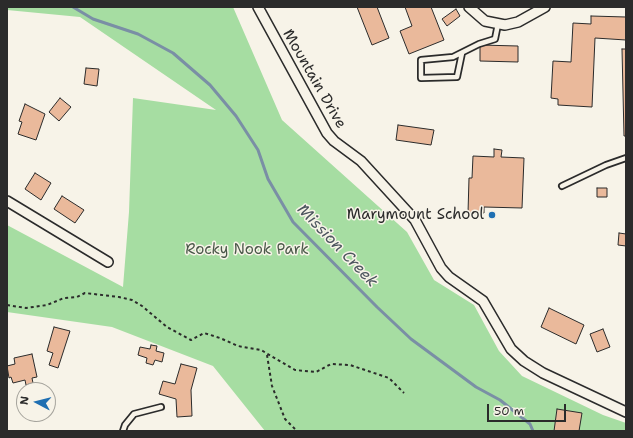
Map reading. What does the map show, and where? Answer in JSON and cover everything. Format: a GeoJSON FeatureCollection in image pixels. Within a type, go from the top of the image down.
{"type":"FeatureCollection","features":[{"type":"Feature","properties":{"kind":"street","name":"Mountain Drive"},"geometry":{"type":"LineString","coordinates":[[258,7],[326,133],[334,141],[361,161],[416,220],[441,268],[449,277],[483,302],[511,348],[524,361],[543,373],[626,412]]}},
{"type":"Feature","properties":{"kind":"street"},"geometry":{"type":"LineString","coordinates":[[469,7],[480,17],[498,24],[518,22],[545,7]]}},
{"type":"Feature","properties":{"kind":"street"},"geometry":{"type":"LineString","coordinates":[[7,201],[108,262]]}},
{"type":"Feature","properties":{"kind":"lane"},"geometry":{"type":"LineString","coordinates":[[462,53],[456,77],[421,78],[421,60],[453,57],[479,44],[495,39],[498,24]]}},
{"type":"Feature","properties":{"kind":"lane"},"geometry":{"type":"LineString","coordinates":[[562,186],[606,165],[626,158]]}},
{"type":"Feature","properties":{"kind":"lane"},"geometry":{"type":"LineString","coordinates":[[123,431],[134,414],[161,407]]}},
{"type":"Feature","properties":{"kind":"path"},"geometry":{"type":"LineString","coordinates":[[7,305],[26,308],[47,304],[64,298],[77,297],[85,293],[120,297],[132,300],[142,306],[167,327],[191,340],[204,333],[238,346],[261,350],[267,355],[295,370],[316,372],[331,364],[350,365],[370,373],[389,378],[404,393]]}},
{"type":"Feature","properties":{"kind":"path"},"geometry":{"type":"LineString","coordinates":[[267,355],[272,386],[285,419],[297,431]]}},
{"type":"Feature","properties":{"kind":"green space","name":"Rocky Nook Park"},"geometry":{"type":"Polygon","coordinates":[[[7,7],[233,7],[282,120],[407,232],[434,280],[474,305],[499,351],[522,376],[603,415],[626,423],[626,431],[265,431],[213,366],[112,327],[7,312],[7,225],[123,287],[129,212],[133,98],[216,110],[80,17],[7,10],[7,7]]]}},
{"type":"Feature","properties":{"kind":"building"},"geometry":{"type":"Polygon","coordinates":[[[357,7],[377,7],[389,38],[372,45],[357,7]]]}},
{"type":"Feature","properties":{"kind":"building"},"geometry":{"type":"Polygon","coordinates":[[[405,7],[431,7],[444,40],[409,54],[400,31],[412,26],[405,7]]]}},
{"type":"Feature","properties":{"kind":"building"},"geometry":{"type":"Polygon","coordinates":[[[456,9],[460,16],[447,26],[442,19],[456,9]]]}},
{"type":"Feature","properties":{"kind":"building"},"geometry":{"type":"Polygon","coordinates":[[[591,16],[626,17],[626,40],[595,38],[592,107],[558,105],[558,99],[551,98],[553,61],[571,62],[573,23],[591,24],[591,16]]]}},
{"type":"Feature","properties":{"kind":"building"},"geometry":{"type":"Polygon","coordinates":[[[480,45],[518,46],[518,62],[480,61],[480,45]]]}},
{"type":"Feature","properties":{"kind":"building"},"geometry":{"type":"Polygon","coordinates":[[[622,49],[626,49],[626,136],[624,136],[622,49]]]}},
{"type":"Feature","properties":{"kind":"building"},"geometry":{"type":"Polygon","coordinates":[[[86,68],[99,69],[97,86],[84,84],[86,68]]]}},
{"type":"Feature","properties":{"kind":"building"},"geometry":{"type":"Polygon","coordinates":[[[60,98],[71,107],[59,121],[49,112],[60,98]]]}},
{"type":"Feature","properties":{"kind":"building"},"geometry":{"type":"Polygon","coordinates":[[[25,104],[45,114],[36,140],[18,134],[22,122],[19,121],[25,104]]]}},
{"type":"Feature","properties":{"kind":"building"},"geometry":{"type":"Polygon","coordinates":[[[398,125],[434,130],[431,145],[396,140],[398,125]]]}},
{"type":"Feature","properties":{"kind":"building"},"geometry":{"type":"Polygon","coordinates":[[[494,149],[502,150],[501,157],[524,158],[522,208],[484,207],[484,213],[468,213],[469,178],[472,178],[473,156],[494,157],[494,149]]]}},
{"type":"Feature","properties":{"kind":"building"},"geometry":{"type":"Polygon","coordinates":[[[35,173],[51,183],[41,200],[25,189],[35,173]]]}},
{"type":"Feature","properties":{"kind":"building"},"geometry":{"type":"Polygon","coordinates":[[[597,188],[607,188],[607,197],[597,197],[597,188]]]}},
{"type":"Feature","properties":{"kind":"building"},"geometry":{"type":"Polygon","coordinates":[[[62,196],[84,210],[75,223],[54,209],[62,196]]]}},
{"type":"Feature","properties":{"kind":"building"},"geometry":{"type":"Polygon","coordinates":[[[619,233],[626,234],[626,246],[618,245],[619,233]]]}},
{"type":"Feature","properties":{"kind":"building"},"geometry":{"type":"Polygon","coordinates":[[[549,308],[584,325],[576,344],[541,327],[549,308]]]}},
{"type":"Feature","properties":{"kind":"building"},"geometry":{"type":"Polygon","coordinates":[[[54,327],[70,331],[58,368],[49,365],[53,353],[47,351],[54,327]]]}},
{"type":"Feature","properties":{"kind":"building"},"geometry":{"type":"Polygon","coordinates":[[[603,329],[610,347],[597,352],[590,334],[603,329]]]}},
{"type":"Feature","properties":{"kind":"building"},"geometry":{"type":"Polygon","coordinates":[[[151,345],[157,346],[156,351],[164,353],[162,362],[155,360],[153,365],[146,363],[147,358],[138,355],[140,347],[150,349],[151,345]]]}},
{"type":"Feature","properties":{"kind":"building"},"geometry":{"type":"Polygon","coordinates":[[[32,354],[37,377],[32,378],[33,382],[25,382],[25,380],[13,383],[11,377],[9,378],[7,366],[15,364],[14,358],[32,354]]]}},
{"type":"Feature","properties":{"kind":"building"},"geometry":{"type":"Polygon","coordinates":[[[181,364],[197,368],[191,390],[192,416],[177,417],[176,399],[159,394],[163,381],[175,384],[181,364]]]}},
{"type":"Feature","properties":{"kind":"building"},"geometry":{"type":"Polygon","coordinates":[[[557,409],[582,413],[579,431],[554,431],[557,409]]]}},
{"type":"Feature","properties":{"kind":"waterway","name":"Mission Creek"},"geometry":{"type":"LineString","coordinates":[[73,7],[93,19],[138,34],[173,53],[210,85],[236,116],[258,150],[268,179],[293,222],[377,307],[411,339],[476,387],[500,400],[530,424],[533,431]]}},
{"type":"Feature","properties":{"kind":"place","name":"Marymount School"},"geometry":{"type":"Point","coordinates":[492,215]}}]}
